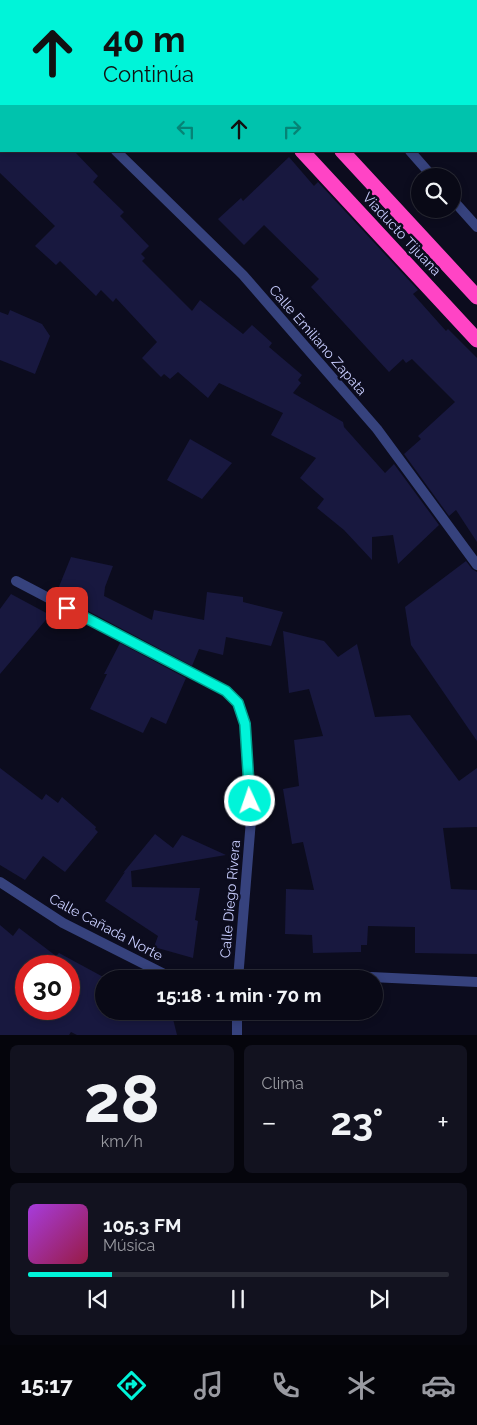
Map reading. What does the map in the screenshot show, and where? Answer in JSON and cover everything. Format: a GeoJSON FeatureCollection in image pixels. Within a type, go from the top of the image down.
{"type":"FeatureCollection","features":[{"type":"Feature","properties":{"kind":"highway","name":"Viaducto Tijuana"},"geometry":{"type":"LineString","coordinates":[[303,152],[477,340]]}},
{"type":"Feature","properties":{"kind":"highway","name":"Viaducto Tijuana"},"geometry":{"type":"LineString","coordinates":[[343,152],[477,297]]}},
{"type":"Feature","properties":{"kind":"street","name":"Calle Emiliano Zapata"},"geometry":{"type":"LineString","coordinates":[[117,152],[250,282],[377,429],[477,565]]}},
{"type":"Feature","properties":{"kind":"street"},"geometry":{"type":"LineString","coordinates":[[411,152],[425,168]]}},
{"type":"Feature","properties":{"kind":"street"},"geometry":{"type":"LineString","coordinates":[[461,209],[477,227]]}},
{"type":"Feature","properties":{"kind":"street","name":"Calle Diego Rivera"},"geometry":{"type":"LineString","coordinates":[[16,581],[226,691],[238,703],[245,724],[251,820],[239,970]]}},
{"type":"Feature","properties":{"kind":"street","name":"Calle Cañada Norte"},"geometry":{"type":"LineString","coordinates":[[0,882],[63,923],[156,970]]}},
{"type":"Feature","properties":{"kind":"street"},"geometry":{"type":"LineString","coordinates":[[383,978],[477,982]]}},
{"type":"Feature","properties":{"kind":"street"},"geometry":{"type":"LineString","coordinates":[[237,1020],[237,1035]]}},
{"type":"Feature","properties":{"kind":"building"},"geometry":{"type":"Polygon","coordinates":[[[0,152],[75,152],[98,176],[93,182],[124,212],[120,216],[149,246],[141,254],[145,258],[142,261],[192,311],[200,300],[243,334],[252,325],[272,343],[269,347],[302,375],[298,380],[301,383],[293,393],[343,422],[344,427],[385,473],[394,464],[439,525],[398,564],[393,535],[372,537],[372,560],[344,530],[317,508],[324,499],[300,478],[316,458],[271,435],[283,413],[219,383],[208,398],[178,372],[170,379],[164,374],[161,377],[142,358],[157,342],[116,298],[113,302],[101,290],[96,296],[60,261],[56,265],[35,246],[55,226],[0,173],[0,152]]]}},
{"type":"Feature","properties":{"kind":"building"},"geometry":{"type":"Polygon","coordinates":[[[289,157],[314,186],[318,182],[418,290],[413,294],[446,331],[448,329],[477,358],[477,542],[456,510],[449,516],[404,454],[421,439],[418,436],[455,402],[412,359],[406,363],[403,359],[389,372],[311,287],[319,279],[264,225],[244,245],[218,219],[241,198],[243,201],[289,157]]]}},
{"type":"Feature","properties":{"kind":"building"},"geometry":{"type":"Polygon","coordinates":[[[10,310],[42,324],[50,336],[35,374],[0,360],[0,312],[8,315],[10,310]]]}},
{"type":"Feature","properties":{"kind":"building"},"geometry":{"type":"Polygon","coordinates":[[[190,439],[232,463],[202,499],[167,480],[190,439]]]}},
{"type":"Feature","properties":{"kind":"building"},"geometry":{"type":"Polygon","coordinates":[[[71,557],[113,566],[105,587],[104,596],[152,620],[154,610],[204,620],[207,592],[243,597],[243,602],[283,612],[271,646],[226,637],[223,655],[199,649],[192,666],[56,594],[71,557]]]}},
{"type":"Feature","properties":{"kind":"building"},"geometry":{"type":"Polygon","coordinates":[[[466,561],[477,572],[477,741],[411,645],[405,607],[466,561]]]}},
{"type":"Feature","properties":{"kind":"building"},"geometry":{"type":"Polygon","coordinates":[[[11,594],[50,615],[0,674],[0,609],[11,594]]]}},
{"type":"Feature","properties":{"kind":"building"},"geometry":{"type":"Polygon","coordinates":[[[283,631],[324,641],[338,657],[357,644],[375,717],[410,715],[459,781],[477,768],[477,827],[443,828],[451,889],[477,890],[477,954],[415,953],[415,927],[368,926],[367,945],[361,945],[361,952],[313,953],[312,935],[285,934],[286,889],[314,890],[303,842],[292,844],[283,789],[299,786],[294,740],[323,736],[309,689],[289,693],[283,631]]]}},
{"type":"Feature","properties":{"kind":"building"},"geometry":{"type":"Polygon","coordinates":[[[120,643],[186,678],[166,724],[151,717],[143,733],[90,709],[107,674],[104,674],[120,643]]]}},
{"type":"Feature","properties":{"kind":"building"},"geometry":{"type":"Polygon","coordinates":[[[0,768],[42,800],[46,794],[58,803],[62,797],[96,827],[95,829],[98,832],[65,872],[43,856],[25,880],[0,865],[0,768]]]}},
{"type":"Feature","properties":{"kind":"building"},"geometry":{"type":"Polygon","coordinates":[[[155,834],[173,848],[182,835],[226,855],[131,871],[132,887],[200,888],[195,920],[198,921],[193,958],[154,947],[158,936],[105,901],[125,872],[123,873],[155,834]]]}},
{"type":"Feature","properties":{"kind":"building"},"geometry":{"type":"Polygon","coordinates":[[[0,925],[13,936],[19,928],[55,955],[15,955],[15,1020],[80,1020],[80,964],[95,972],[95,1020],[173,1020],[177,1035],[77,1035],[71,1032],[69,1035],[0,1035],[0,925]]]}},
{"type":"Feature","properties":{"kind":"route"},"geometry":{"type":"LineString","coordinates":[[67,608],[226,691],[238,703],[245,724],[250,801]]}}]}
